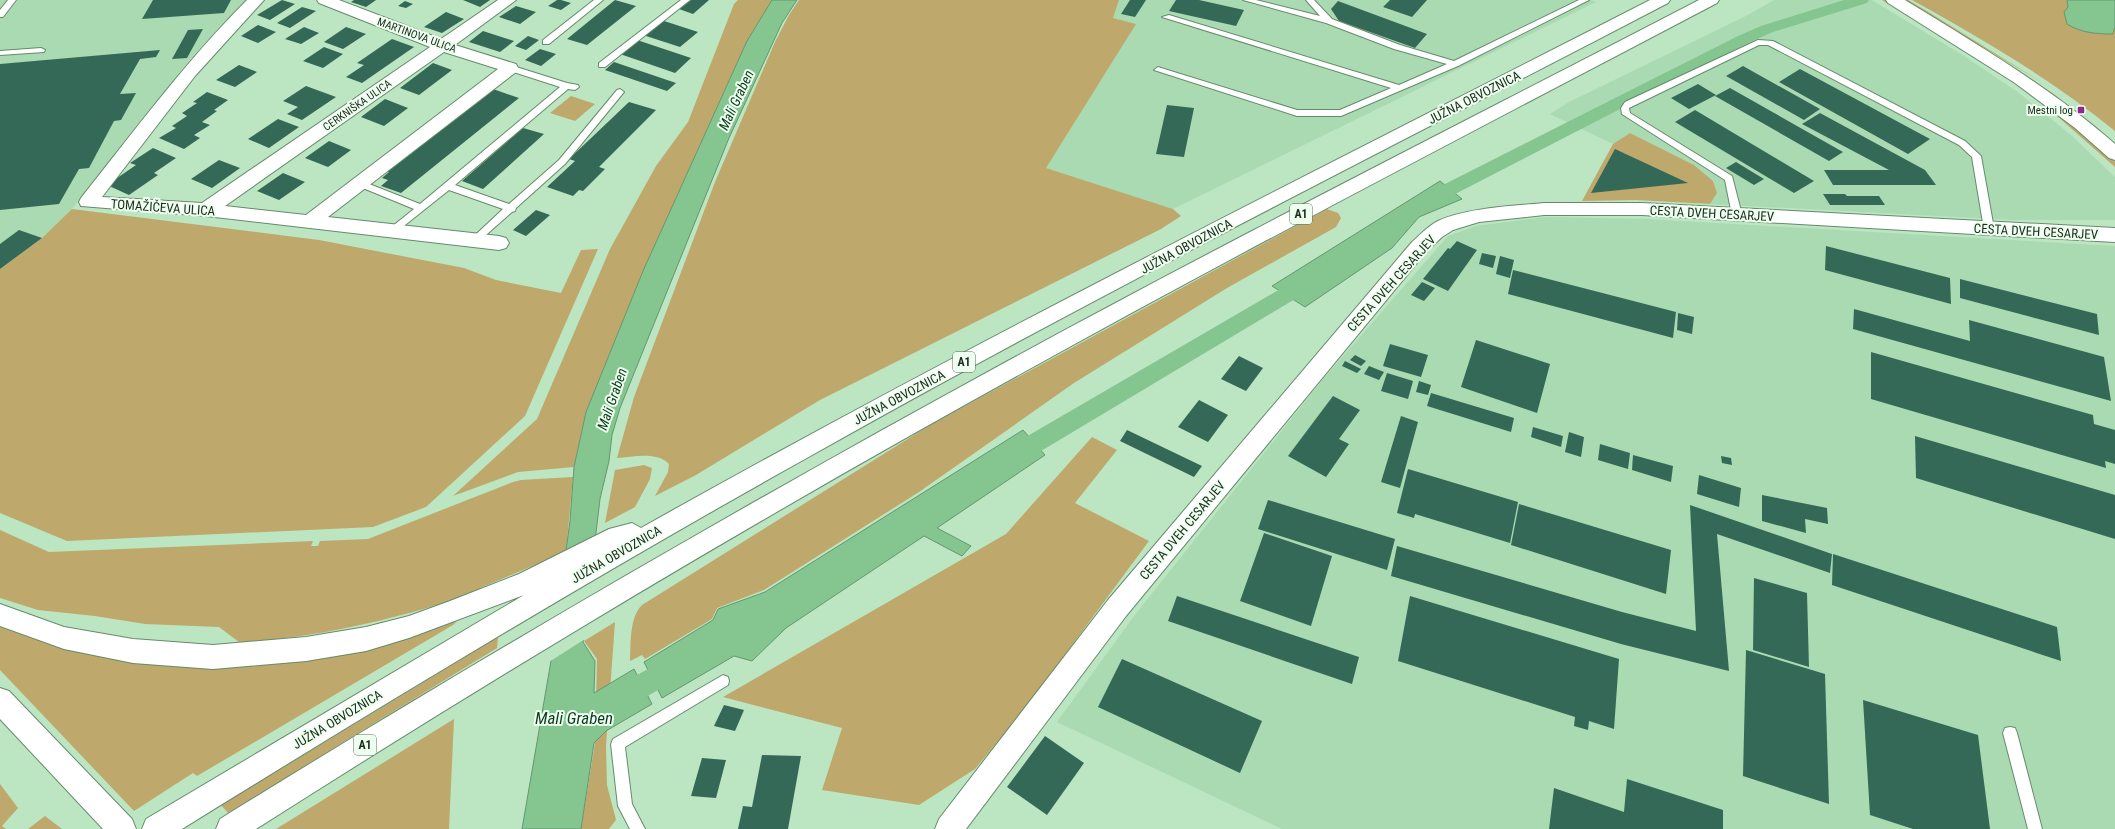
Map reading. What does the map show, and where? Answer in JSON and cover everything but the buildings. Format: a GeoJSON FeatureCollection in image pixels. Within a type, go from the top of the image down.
{"type":"FeatureCollection","features":[{"type":"Feature","properties":{"kind":"main road","name":"TOMAŽIČEVA ULICA"},"geometry":{"type":"LineString","coordinates":[[256,0],[191,68],[88,202],[206,210],[499,243]]}},
{"type":"Feature","properties":{"kind":"main road","name":"MARTINOVA ULICA"},"geometry":{"type":"LineString","coordinates":[[324,0],[443,46],[510,68]]}},
{"type":"Feature","properties":{"kind":"main road","name":"CERKNIŠKA ULICA"},"geometry":{"type":"LineString","coordinates":[[206,210],[508,0]]}},
{"type":"Feature","properties":{"kind":"main road","name":"JUŽNA OBVOZNICA"},"geometry":{"type":"LineString","coordinates":[[156,829],[501,620],[651,533],[911,390],[1279,197],[1662,0]]}},
{"type":"Feature","properties":{"kind":"main road","name":"JUŽNA OBVOZNICA"},"geometry":{"type":"LineString","coordinates":[[234,827],[646,574],[929,414],[1296,216],[1711,0]]}},
{"type":"Feature","properties":{"kind":"main road"},"geometry":{"type":"LineString","coordinates":[[1894,0],[2021,79],[2065,111],[2115,154]]}},
{"type":"Feature","properties":{"kind":"main road"},"geometry":{"type":"LineString","coordinates":[[309,222],[361,184],[510,68]]}},
{"type":"Feature","properties":{"kind":"main road","name":"CESTA DVEH CESARJEV"},"geometry":{"type":"LineString","coordinates":[[948,829],[1117,608],[1419,247],[1435,232],[1446,225],[1479,216],[1544,209],[1642,209],[2115,235]]}},
{"type":"Feature","properties":{"kind":"main road"},"geometry":{"type":"LineString","coordinates":[[0,615],[64,638],[133,651],[213,657],[306,649],[366,639],[409,627],[505,592],[617,536],[635,533],[651,533]]}},
{"type":"Feature","properties":{"kind":"main road"},"geometry":{"type":"LineString","coordinates":[[0,700],[122,829]]}},
{"type":"Feature","properties":{"kind":"lane"},"geometry":{"type":"LineString","coordinates":[[0,15],[12,0]]}},
{"type":"Feature","properties":{"kind":"lane"},"geometry":{"type":"LineString","coordinates":[[546,42],[599,0]]}},
{"type":"Feature","properties":{"kind":"lane"},"geometry":{"type":"LineString","coordinates":[[602,65],[686,0]]}},
{"type":"Feature","properties":{"kind":"lane"},"geometry":{"type":"LineString","coordinates":[[1247,0],[1328,21],[1397,47],[1455,64]]}},
{"type":"Feature","properties":{"kind":"lane"},"geometry":{"type":"LineString","coordinates":[[1310,0],[1328,21]]}},
{"type":"Feature","properties":{"kind":"lane"},"geometry":{"type":"LineString","coordinates":[[1158,70],[1297,113],[1340,113],[1455,64],[1585,0]]}},
{"type":"Feature","properties":{"kind":"lane"},"geometry":{"type":"LineString","coordinates":[[1166,17],[1400,88]]}},
{"type":"Feature","properties":{"kind":"lane"},"geometry":{"type":"LineString","coordinates":[[1737,215],[1729,178],[1626,114],[1625,108],[1628,104],[1758,42],[1770,43],[1962,143],[1970,150],[1978,162],[1989,229]]}},
{"type":"Feature","properties":{"kind":"lane"},"geometry":{"type":"LineString","coordinates":[[0,53],[41,50]]}},
{"type":"Feature","properties":{"kind":"lane","name":"MARTINOVA ULICA"},"geometry":{"type":"LineString","coordinates":[[510,68],[566,86],[575,87]]}},
{"type":"Feature","properties":{"kind":"lane"},"geometry":{"type":"LineString","coordinates":[[392,231],[448,186],[566,86]]}},
{"type":"Feature","properties":{"kind":"lane"},"geometry":{"type":"LineString","coordinates":[[475,240],[512,210],[562,162],[620,92]]}},
{"type":"Feature","properties":{"kind":"lane"},"geometry":{"type":"LineString","coordinates":[[361,184],[421,208]]}},
{"type":"Feature","properties":{"kind":"lane"},"geometry":{"type":"LineString","coordinates":[[448,186],[512,210]]}},
{"type":"Feature","properties":{"kind":"lane"},"geometry":{"type":"LineString","coordinates":[[638,829],[625,806],[618,744],[723,681]]}},
{"type":"Feature","properties":{"kind":"lane"},"geometry":{"type":"LineString","coordinates":[[2010,733],[2035,829]]}},
{"type":"Feature","properties":{"kind":"shaded area"},"geometry":{"type":"Polygon","coordinates":[[[0,0],[247,0],[221,25],[187,63],[72,209],[42,238],[0,269],[0,0]]]}},
{"type":"Feature","properties":{"kind":"shaded area"},"geometry":{"type":"Polygon","coordinates":[[[738,0],[772,0],[747,41],[643,271],[586,412],[574,467],[518,472],[453,496],[537,419],[610,249],[656,166],[688,122],[734,4],[738,0]]]}},
{"type":"Feature","properties":{"kind":"shaded area"},"geometry":{"type":"Polygon","coordinates":[[[799,0],[1119,0],[1113,18],[1136,24],[1046,168],[1173,209],[1181,216],[1161,229],[820,400],[696,475],[655,496],[668,472],[669,464],[658,457],[651,456],[617,458],[634,397],[715,182],[775,42],[789,15],[799,0]]]}},
{"type":"Feature","properties":{"kind":"shaded area"},"geometry":{"type":"Polygon","coordinates":[[[1119,0],[1591,0],[1596,2],[1173,209],[1045,168],[1135,24],[1113,18],[1119,0]]]}},
{"type":"Feature","properties":{"kind":"shaded area"},"geometry":{"type":"Polygon","coordinates":[[[1774,0],[1872,0],[1964,56],[2019,93],[2072,136],[2115,177],[2115,220],[2012,220],[1710,204],[1717,193],[1713,181],[1694,165],[1630,133],[1613,144],[1550,114],[1569,102],[1746,16],[1774,0]]]}},
{"type":"Feature","properties":{"kind":"shaded area"},"geometry":{"type":"Polygon","coordinates":[[[1882,0],[1885,0],[1978,56],[2051,107],[2115,162],[2115,167],[2048,108],[2002,74],[1882,0]]]}},
{"type":"Feature","properties":{"kind":"shaded area"},"geometry":{"type":"Polygon","coordinates":[[[1904,0],[1908,0],[1930,13],[2046,85],[1904,0]]]}},
{"type":"Feature","properties":{"kind":"shaded area"},"geometry":{"type":"Polygon","coordinates":[[[1912,0],[2115,0],[2115,131],[2067,94],[2042,77],[1991,45],[1912,0]]]}},
{"type":"Feature","properties":{"kind":"shaded area"},"geometry":{"type":"Polygon","coordinates":[[[571,96],[595,104],[575,121],[550,113],[571,96]]]}},
{"type":"Feature","properties":{"kind":"shaded area"},"geometry":{"type":"Polygon","coordinates":[[[1630,133],[1694,165],[1713,181],[1717,193],[1710,204],[1636,200],[1582,201],[1613,144],[1630,133]]]}},
{"type":"Feature","properties":{"kind":"shaded area"},"geometry":{"type":"Polygon","coordinates":[[[72,209],[319,240],[464,268],[496,280],[561,293],[581,250],[598,249],[525,416],[426,507],[373,527],[67,541],[0,513],[0,269],[42,238],[72,209]]]}},
{"type":"Feature","properties":{"kind":"shaded area"},"geometry":{"type":"Polygon","coordinates":[[[1327,209],[1338,213],[1341,218],[1336,227],[1227,288],[1074,383],[919,492],[764,590],[717,608],[712,619],[645,659],[642,655],[630,661],[633,624],[638,610],[642,605],[930,425],[1327,209]]]}},
{"type":"Feature","properties":{"kind":"shaded area"},"geometry":{"type":"Polygon","coordinates":[[[1546,217],[1648,219],[2115,246],[2115,829],[1282,829],[1057,722],[1134,616],[1323,379],[1448,236],[1476,226],[1546,217]]]}},
{"type":"Feature","properties":{"kind":"shaded area"},"geometry":{"type":"Polygon","coordinates":[[[1092,437],[1117,450],[1075,503],[1149,541],[1027,706],[975,769],[919,805],[822,790],[842,728],[723,697],[1006,534],[1092,437]]]}},
{"type":"Feature","properties":{"kind":"shaded area"},"geometry":{"type":"Polygon","coordinates":[[[644,465],[652,468],[650,479],[635,507],[605,523],[615,470],[644,465]]]}},
{"type":"Feature","properties":{"kind":"shaded area"},"geometry":{"type":"Polygon","coordinates":[[[573,477],[566,552],[480,588],[480,592],[421,610],[361,625],[301,636],[239,642],[219,627],[145,624],[95,616],[38,610],[0,598],[0,530],[49,552],[313,541],[311,546],[318,546],[320,541],[368,539],[513,482],[521,480],[573,477]]]}},
{"type":"Feature","properties":{"kind":"shaded area"},"geometry":{"type":"Polygon","coordinates":[[[456,618],[457,621],[453,625],[197,776],[193,773],[134,811],[0,670],[0,625],[48,644],[140,662],[456,618]]]}},
{"type":"Feature","properties":{"kind":"shaded area"},"geometry":{"type":"Polygon","coordinates":[[[615,622],[606,746],[607,785],[616,820],[609,829],[581,829],[595,743],[597,659],[584,641],[615,622]]]}},
{"type":"Feature","properties":{"kind":"shaded area"},"geometry":{"type":"Polygon","coordinates":[[[498,637],[497,648],[228,813],[221,805],[498,637]]]}},
{"type":"Feature","properties":{"kind":"shaded area"},"geometry":{"type":"Polygon","coordinates":[[[454,719],[449,829],[276,829],[454,719]]]}},
{"type":"Feature","properties":{"kind":"shaded area"},"geometry":{"type":"Polygon","coordinates":[[[0,784],[18,808],[2,826],[6,829],[0,829],[0,784]]]}},
{"type":"Feature","properties":{"kind":"shaded area"},"geometry":{"type":"Polygon","coordinates":[[[45,816],[62,829],[28,829],[45,816]]]}},
{"type":"Feature","properties":{"kind":"water","name":"Mali Graben"},"geometry":{"type":"Polygon","coordinates":[[[772,0],[797,0],[782,23],[729,138],[620,408],[612,435],[609,461],[600,499],[583,642],[595,661],[594,693],[634,669],[652,704],[606,731],[594,743],[581,829],[522,829],[551,661],[570,521],[574,467],[586,412],[643,271],[747,41],[772,0]]]}},
{"type":"Feature","properties":{"kind":"water"},"geometry":{"type":"Polygon","coordinates":[[[2067,0],[2115,0],[2115,27],[2113,34],[2089,32],[2067,24],[2064,12],[2068,7],[2067,0]]]}},
{"type":"Feature","properties":{"kind":"water"},"geometry":{"type":"Polygon","coordinates":[[[1440,181],[1462,199],[1419,217],[1392,248],[1305,307],[1272,286],[1440,181]]]}},
{"type":"Feature","properties":{"kind":"water"},"geometry":{"type":"Polygon","coordinates":[[[1023,430],[1045,455],[937,528],[971,546],[962,556],[924,536],[786,628],[752,661],[734,656],[662,698],[644,662],[713,620],[718,609],[765,592],[1023,430]]]}},
{"type":"Feature","properties":{"kind":"pier"},"geometry":{"type":"Polygon","coordinates":[[[598,535],[585,639],[549,662],[564,552],[598,535]]]}},
{"type":"Feature","properties":{"kind":"waterway"},"geometry":{"type":"LineString","coordinates":[[1425,205],[1450,189],[1744,39],[1767,29],[1861,0]]}},
{"type":"Feature","properties":{"kind":"waterway"},"geometry":{"type":"LineString","coordinates":[[1008,459],[1313,279]]}},
{"type":"Feature","properties":{"kind":"waterway"},"geometry":{"type":"LineString","coordinates":[[617,700],[679,664]]}},
{"type":"Feature","properties":{"kind":"place","name":"Mestni log"},"geometry":{"type":"Point","coordinates":[2081,110]}}]}
